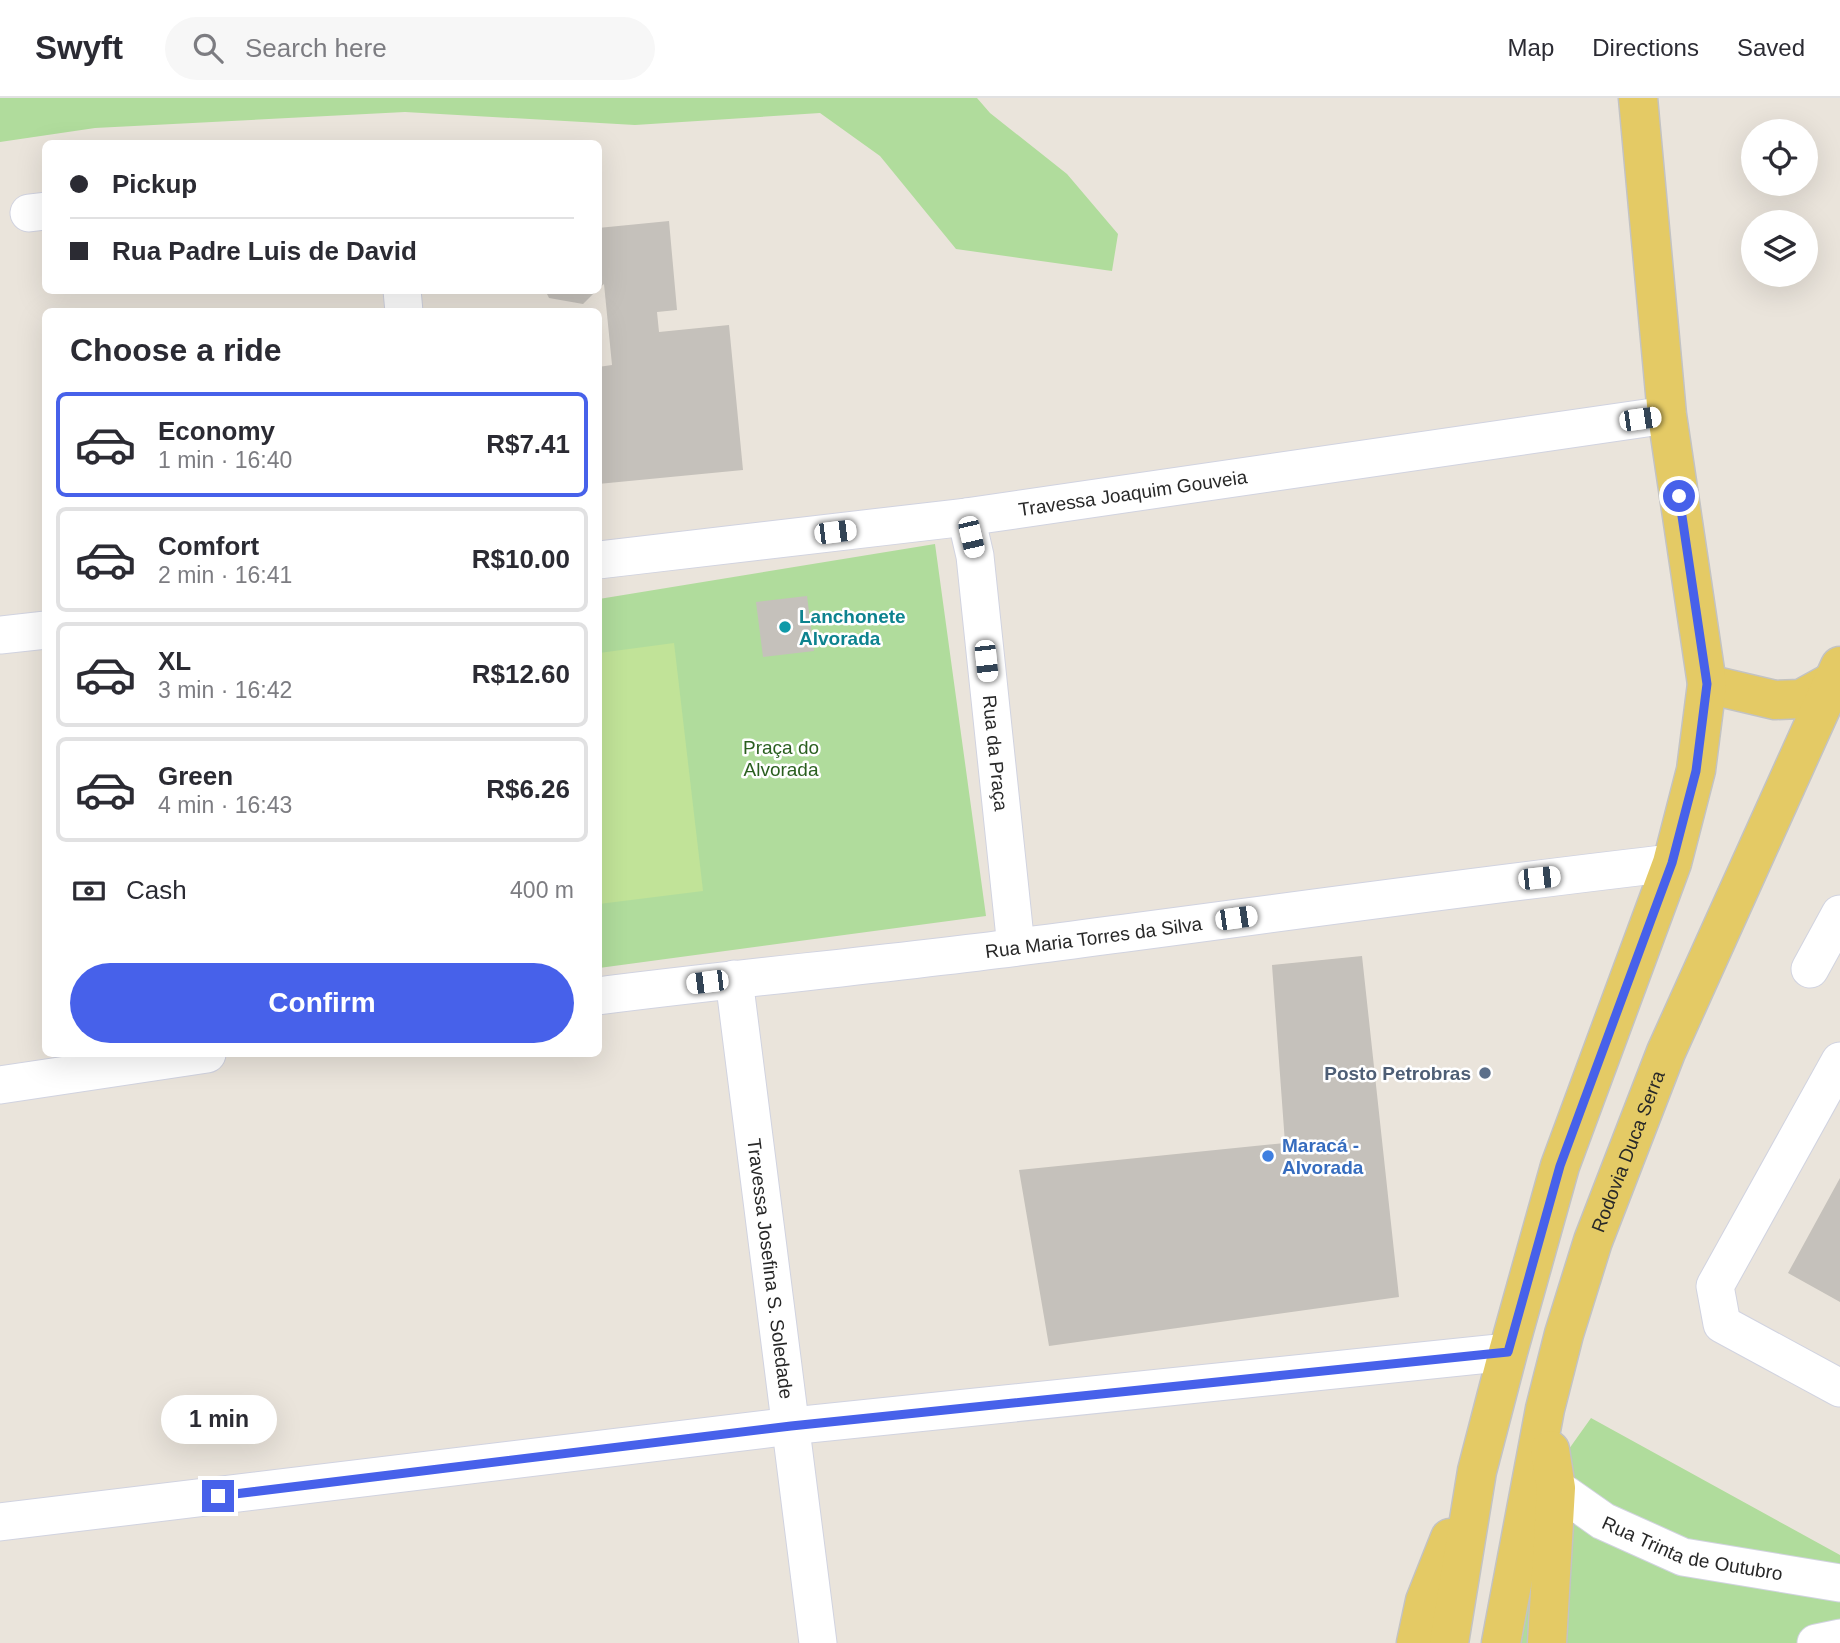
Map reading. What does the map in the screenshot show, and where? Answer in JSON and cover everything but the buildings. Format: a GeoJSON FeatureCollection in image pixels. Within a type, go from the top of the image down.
{"type":"FeatureCollection","features":[{"type":"Feature","properties":{"kind":"main road"},"geometry":{"type":"LineString","coordinates":[[1449,1643],[1477,1471],[1508,1352],[1560,1166],[1672,863],[1696,771],[1707,684],[1667,415],[1638,98]]}},
{"type":"Feature","properties":{"kind":"main road"},"geometry":{"type":"LineString","coordinates":[[1707,684],[1774,700],[1801,699],[1835,674]]}},
{"type":"Feature","properties":{"kind":"main road","name":"Rodovia Duca Serra"},"geometry":{"type":"LineString","coordinates":[[1501,1643],[1545,1409],[1564,1334],[1593,1241],[1666,1052],[1835,674]]}},
{"type":"Feature","properties":{"kind":"main road"},"geometry":{"type":"LineString","coordinates":[[1545,1409],[1556,1489],[1547,1643]]}},
{"type":"Feature","properties":{"kind":"main road"},"geometry":{"type":"LineString","coordinates":[[1416,1643],[1425,1601],[1477,1471]]}},
{"type":"Feature","properties":{"kind":"street","name":"Travessa Joaquim Gouveia"},"geometry":{"type":"LineString","coordinates":[[602,560],[966,517],[1667,415]]}},
{"type":"Feature","properties":{"kind":"street","name":"Rua da Praça"},"geometry":{"type":"LineString","coordinates":[[966,517],[975,556],[1016,947]]}},
{"type":"Feature","properties":{"kind":"street"},"geometry":{"type":"LineString","coordinates":[[0,635],[42,630]]}},
{"type":"Feature","properties":{"kind":"street","name":"Rua Maria Torres da Silva"},"geometry":{"type":"LineString","coordinates":[[602,996],[1016,947],[1672,863]]}},
{"type":"Feature","properties":{"kind":"street"},"geometry":{"type":"LineString","coordinates":[[1810,969],[1840,914]]}},
{"type":"Feature","properties":{"kind":"street","name":"Travessa Josefina S. Soledade"},"geometry":{"type":"LineString","coordinates":[[734,979],[818,1643]]}},
{"type":"Feature","properties":{"kind":"street"},"geometry":{"type":"LineString","coordinates":[[0,1085],[187,1057]]}},
{"type":"Feature","properties":{"kind":"street"},"geometry":{"type":"LineString","coordinates":[[1840,1061],[1715,1286],[1722,1324],[1840,1388]]}},
{"type":"Feature","properties":{"kind":"street"},"geometry":{"type":"LineString","coordinates":[[0,1522],[791,1426],[1508,1352]]}},
{"type":"Feature","properties":{"kind":"street","name":"Rua Trinta de Outubro"},"geometry":{"type":"LineString","coordinates":[[1556,1489],[1603,1521],[1682,1557],[1840,1583]]}},
{"type":"Feature","properties":{"kind":"street"},"geometry":{"type":"LineString","coordinates":[[1816,1643],[1840,1638]]}},
{"type":"Feature","properties":{"kind":"green space"},"geometry":{"type":"Polygon","coordinates":[[[0,98],[977,98],[990,113],[1067,174],[1118,234],[1112,271],[956,249],[880,156],[820,113],[635,125],[405,112],[95,128],[0,142],[0,98]]]}},
{"type":"Feature","properties":{"kind":"green space","name":"Praça do Alvorada"},"geometry":{"type":"Polygon","coordinates":[[[935,544],[986,916],[602,968],[602,599],[935,544]]]}},
{"type":"Feature","properties":{"kind":"green space"},"geometry":{"type":"Polygon","coordinates":[[[674,643],[703,891],[602,904],[602,653],[674,643]]]}},
{"type":"Feature","properties":{"kind":"green space"},"geometry":{"type":"Polygon","coordinates":[[[1591,1418],[1840,1555],[1840,1643],[1520,1643],[1540,1536],[1559,1463],[1591,1418]]]}},
{"type":"Feature","properties":{"kind":"place","name":"Lanchonete Alvorada"},"geometry":{"type":"Point","coordinates":[785,627]}},
{"type":"Feature","properties":{"kind":"place","name":"Posto Petrobras"},"geometry":{"type":"Point","coordinates":[1485,1073]}},
{"type":"Feature","properties":{"kind":"place","name":"Maracá - Alvorada"},"geometry":{"type":"Point","coordinates":[1268,1156]}},
{"type":"Feature","properties":{"kind":"route"},"geometry":{"type":"LineString","coordinates":[[218,1496],[791,1426],[1508,1352],[1560,1166],[1672,863],[1696,771],[1707,684],[1679,496]]}}]}
